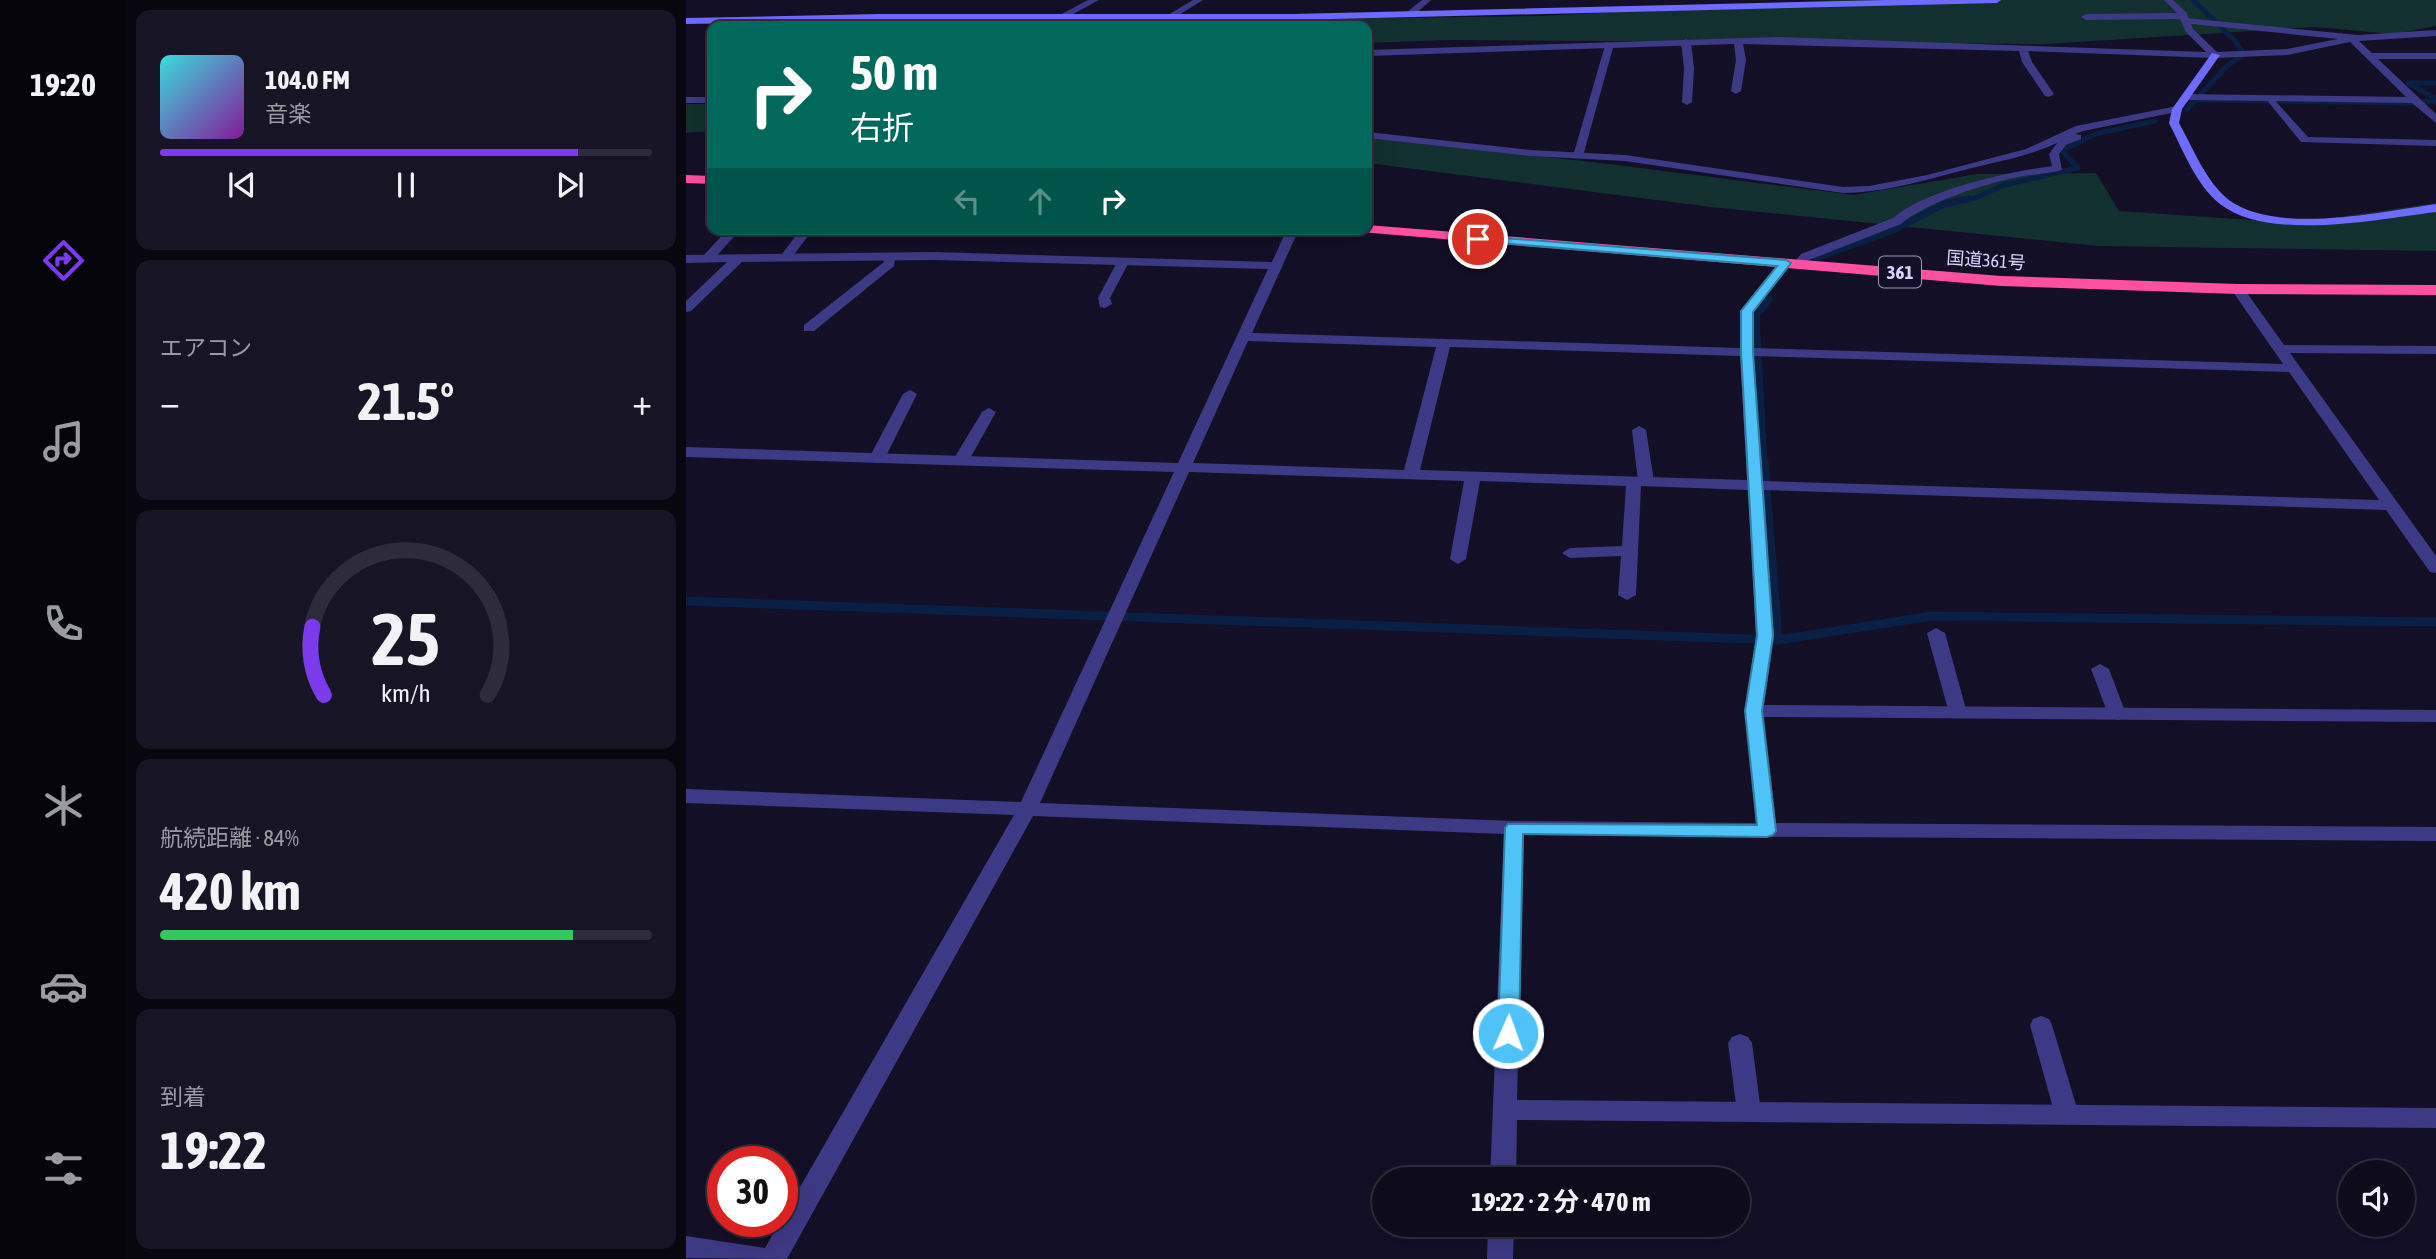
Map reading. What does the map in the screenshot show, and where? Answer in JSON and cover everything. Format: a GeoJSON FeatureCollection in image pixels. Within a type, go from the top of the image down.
{"type":"FeatureCollection","features":[{"type":"Feature","properties":{"kind":"highway"},"geometry":{"type":"LineString","coordinates":[[686,179],[707,179]]}},
{"type":"Feature","properties":{"kind":"highway","name":"国道361号"},"geometry":{"type":"LineString","coordinates":[[1372,229],[2001,281],[2237,289],[2436,290]]}},
{"type":"Feature","properties":{"kind":"street"},"geometry":{"type":"LineString","coordinates":[[1061,17],[1094,0]]}},
{"type":"Feature","properties":{"kind":"street"},"geometry":{"type":"LineString","coordinates":[[1168,18],[1199,0]]}},
{"type":"Feature","properties":{"kind":"street"},"geometry":{"type":"LineString","coordinates":[[1410,13],[1427,0]]}},
{"type":"Feature","properties":{"kind":"street"},"geometry":{"type":"LineString","coordinates":[[1689,8],[1698,0]]}},
{"type":"Feature","properties":{"kind":"street"},"geometry":{"type":"LineString","coordinates":[[687,21],[879,17],[1168,18],[1997,0]]}},
{"type":"Feature","properties":{"kind":"street"},"geometry":{"type":"LineString","coordinates":[[2168,0],[2185,19],[2189,30],[2216,55]]}},
{"type":"Feature","properties":{"kind":"street"},"geometry":{"type":"LineString","coordinates":[[2086,17],[2185,19],[2355,39],[2369,31],[2427,23]]}},
{"type":"Feature","properties":{"kind":"street"},"geometry":{"type":"LineString","coordinates":[[687,21],[707,23]]}},
{"type":"Feature","properties":{"kind":"street"},"geometry":{"type":"LineString","coordinates":[[1372,53],[1686,42],[1864,41],[2216,55],[2287,52],[2355,39],[2436,33]]}},
{"type":"Feature","properties":{"kind":"street"},"geometry":{"type":"LineString","coordinates":[[2355,39],[2435,119]]}},
{"type":"Feature","properties":{"kind":"street"},"geometry":{"type":"LineString","coordinates":[[1735,91],[1736,74],[1743,63],[1742,51],[1737,41]]}},
{"type":"Feature","properties":{"kind":"street"},"geometry":{"type":"LineString","coordinates":[[1686,42],[1689,68],[1687,102]]}},
{"type":"Feature","properties":{"kind":"street"},"geometry":{"type":"LineString","coordinates":[[1578,156],[1609,44]]}},
{"type":"Feature","properties":{"kind":"street"},"geometry":{"type":"LineString","coordinates":[[2022,47],[2027,62],[2049,94]]}},
{"type":"Feature","properties":{"kind":"street"},"geometry":{"type":"LineString","coordinates":[[2216,55],[2178,109],[2174,123],[2218,195],[2237,210],[2264,217],[2304,221],[2436,208]]}},
{"type":"Feature","properties":{"kind":"street"},"geometry":{"type":"LineString","coordinates":[[2371,56],[2436,56]]}},
{"type":"Feature","properties":{"kind":"street"},"geometry":{"type":"LineString","coordinates":[[2186,97],[2418,100]]}},
{"type":"Feature","properties":{"kind":"street"},"geometry":{"type":"LineString","coordinates":[[2270,98],[2305,140],[2436,144]]}},
{"type":"Feature","properties":{"kind":"street"},"geometry":{"type":"LineString","coordinates":[[686,100],[707,100]]}},
{"type":"Feature","properties":{"kind":"street"},"geometry":{"type":"LineString","coordinates":[[1372,135],[1578,156],[1625,158],[1798,181],[1843,190],[1868,189],[1929,178],[1958,168],[2030,151],[2080,128],[2178,109]]}},
{"type":"Feature","properties":{"kind":"street"},"geometry":{"type":"LineString","coordinates":[[1767,831],[1754,711],[1765,640],[1764,485],[1754,352],[1747,311],[1792,264],[1805,257],[1897,221],[1906,213],[1931,201],[2015,174],[2058,168],[2054,154],[2062,143],[2093,131],[2178,109]]}},
{"type":"Feature","properties":{"kind":"street"},"geometry":{"type":"LineString","coordinates":[[707,259],[729,235]]}},
{"type":"Feature","properties":{"kind":"street"},"geometry":{"type":"LineString","coordinates":[[785,258],[803,235]]}},
{"type":"Feature","properties":{"kind":"street"},"geometry":{"type":"LineString","coordinates":[[773,1259],[1028,808],[1290,235]]}},
{"type":"Feature","properties":{"kind":"street"},"geometry":{"type":"LineString","coordinates":[[686,259],[889,257],[1277,266]]}},
{"type":"Feature","properties":{"kind":"street"},"geometry":{"type":"LineString","coordinates":[[809,327],[890,263],[889,257]]}},
{"type":"Feature","properties":{"kind":"street"},"geometry":{"type":"LineString","coordinates":[[686,308],[738,259]]}},
{"type":"Feature","properties":{"kind":"street"},"geometry":{"type":"LineString","coordinates":[[1105,304],[1104,298],[1123,262]]}},
{"type":"Feature","properties":{"kind":"street"},"geometry":{"type":"LineString","coordinates":[[2237,289],[2436,568]]}},
{"type":"Feature","properties":{"kind":"street"},"geometry":{"type":"LineString","coordinates":[[1244,337],[2291,368]]}},
{"type":"Feature","properties":{"kind":"street"},"geometry":{"type":"LineString","coordinates":[[1411,474],[1444,343]]}},
{"type":"Feature","properties":{"kind":"street"},"geometry":{"type":"LineString","coordinates":[[2278,349],[2436,350]]}},
{"type":"Feature","properties":{"kind":"street"},"geometry":{"type":"LineString","coordinates":[[877,458],[910,394]]}},
{"type":"Feature","properties":{"kind":"street"},"geometry":{"type":"LineString","coordinates":[[961,460],[989,412]]}},
{"type":"Feature","properties":{"kind":"street"},"geometry":{"type":"LineString","coordinates":[[1627,595],[1640,481],[1639,430]]}},
{"type":"Feature","properties":{"kind":"street"},"geometry":{"type":"LineString","coordinates":[[686,452],[2392,505]]}},
{"type":"Feature","properties":{"kind":"street"},"geometry":{"type":"LineString","coordinates":[[1458,559],[1473,475]]}},
{"type":"Feature","properties":{"kind":"street"},"geometry":{"type":"LineString","coordinates":[[1570,553],[1630,551]]}},
{"type":"Feature","properties":{"kind":"street"},"geometry":{"type":"LineString","coordinates":[[1936,633],[1958,713]]}},
{"type":"Feature","properties":{"kind":"street"},"geometry":{"type":"LineString","coordinates":[[2100,669],[2117,714]]}},
{"type":"Feature","properties":{"kind":"street"},"geometry":{"type":"LineString","coordinates":[[1754,711],[2436,716]]}},
{"type":"Feature","properties":{"kind":"street"},"geometry":{"type":"LineString","coordinates":[[686,796],[1514,828],[2436,834]]}},
{"type":"Feature","properties":{"kind":"street"},"geometry":{"type":"LineString","coordinates":[[1504,1167],[1514,828]]}},
{"type":"Feature","properties":{"kind":"street"},"geometry":{"type":"LineString","coordinates":[[2041,1025],[2067,1115]]}},
{"type":"Feature","properties":{"kind":"street"},"geometry":{"type":"LineString","coordinates":[[1740,1043],[1749,1112]]}},
{"type":"Feature","properties":{"kind":"street"},"geometry":{"type":"LineString","coordinates":[[1506,1110],[2436,1118]]}},
{"type":"Feature","properties":{"kind":"street"},"geometry":{"type":"LineString","coordinates":[[1500,1259],[1501,1237]]}},
{"type":"Feature","properties":{"kind":"street"},"geometry":{"type":"LineString","coordinates":[[686,1247],[763,1259]]}},
{"type":"Feature","properties":{"kind":"green space"},"geometry":{"type":"Polygon","coordinates":[[[1834,0],[2436,0],[2436,26],[2394,34],[2314,27],[2046,44],[1448,40],[1372,43],[1372,21],[1144,21],[1540,16],[1834,0]]]}},
{"type":"Feature","properties":{"kind":"green space"},"geometry":{"type":"Polygon","coordinates":[[[686,104],[707,104],[707,131],[686,133],[686,104]]]}},
{"type":"Feature","properties":{"kind":"green space"},"geometry":{"type":"Polygon","coordinates":[[[1372,139],[1601,163],[1854,195],[1977,174],[2096,173],[2119,211],[2297,223],[2436,203],[2436,251],[2098,246],[1711,207],[1372,164],[1372,139]]]}},
{"type":"Feature","properties":{"kind":"waterway"},"geometry":{"type":"LineString","coordinates":[[2187,109],[2227,66],[2244,54],[2236,42],[2193,0]]}},
{"type":"Feature","properties":{"kind":"waterway"},"geometry":{"type":"LineString","coordinates":[[2436,83],[2408,83],[2436,99]]}},
{"type":"Feature","properties":{"kind":"waterway"},"geometry":{"type":"LineString","coordinates":[[2198,100],[2404,103],[2436,101]]}},
{"type":"Feature","properties":{"kind":"waterway"},"geometry":{"type":"LineString","coordinates":[[1959,201],[1975,198],[2004,185],[2078,168],[2062,151],[2095,134],[2155,121]]}},
{"type":"Feature","properties":{"kind":"waterway"},"geometry":{"type":"LineString","coordinates":[[1816,258],[1896,229],[1944,204],[1968,199]]}},
{"type":"Feature","properties":{"kind":"waterway"},"geometry":{"type":"LineString","coordinates":[[1764,464],[1756,316],[1769,299]]}},
{"type":"Feature","properties":{"kind":"waterway"},"geometry":{"type":"LineString","coordinates":[[1764,462],[1778,640]]}},
{"type":"Feature","properties":{"kind":"waterway"},"geometry":{"type":"LineString","coordinates":[[686,601],[1778,640]]}},
{"type":"Feature","properties":{"kind":"waterway"},"geometry":{"type":"LineString","coordinates":[[1778,640],[1932,616],[2436,622]]}},
{"type":"Feature","properties":{"kind":"route"},"geometry":{"type":"LineString","coordinates":[[1478,239],[1786,263],[1747,311],[1747,352],[1765,636],[1754,711],[1767,831],[1514,828],[1508,1033]]}}]}
